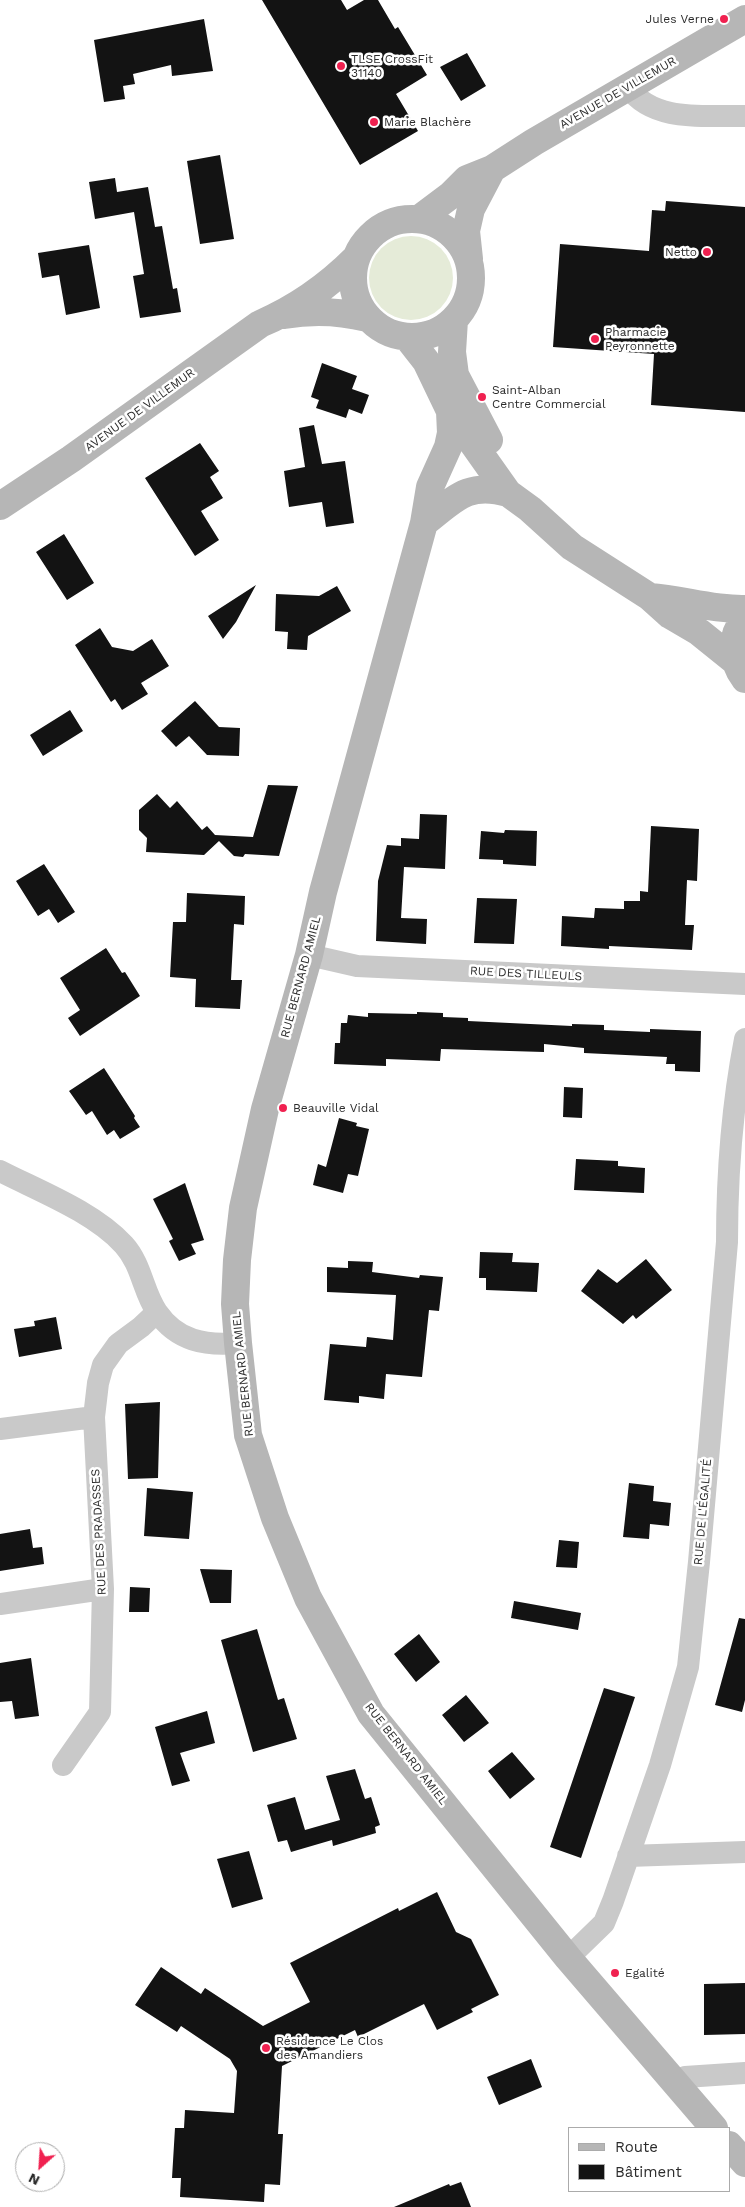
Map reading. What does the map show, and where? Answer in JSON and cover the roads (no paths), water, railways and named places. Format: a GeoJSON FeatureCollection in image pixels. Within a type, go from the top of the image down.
{"type":"FeatureCollection","features":[{"type":"Feature","properties":{"kind":"main road","name":"AVENUE DE VILLEMUR"},"geometry":{"type":"LineString","coordinates":[[419,219],[451,195],[467,179],[492,169],[534,142],[745,19]]}},
{"type":"Feature","properties":{"kind":"main road","name":"AVENUE DE VILLEMUR"},"geometry":{"type":"LineString","coordinates":[[469,259],[466,230],[471,209],[492,169]]}},
{"type":"Feature","properties":{"kind":"main road"},"geometry":{"type":"LineString","coordinates":[[419,219],[440,226],[458,240],[469,259],[472,275],[470,292],[464,307],[454,320],[441,331],[425,337],[408,338],[393,335],[379,328],[368,318],[359,305],[354,290],[352,274],[356,258],[362,246],[372,234],[386,224],[402,220],[419,219]]}},
{"type":"Feature","properties":{"kind":"main road","name":"AVENUE DE VILLEMUR"},"geometry":{"type":"LineString","coordinates":[[0,506],[70,459],[260,324],[280,315],[337,277],[356,258]]}},
{"type":"Feature","properties":{"kind":"main road","name":"AVENUE DE VILLEMUR"},"geometry":{"type":"LineString","coordinates":[[280,315],[307,311],[333,312],[368,318]]}},
{"type":"Feature","properties":{"kind":"main road"},"geometry":{"type":"LineString","coordinates":[[454,320],[452,352],[455,375],[488,439],[513,477],[530,509]]}},
{"type":"Feature","properties":{"kind":"main road"},"geometry":{"type":"LineString","coordinates":[[408,338],[426,361],[450,411],[508,493],[530,509],[572,547],[650,597],[670,615],[699,632],[740,670]]}},
{"type":"Feature","properties":{"kind":"main road","name":"RUE BERNARD AMIEL"},"geometry":{"type":"LineString","coordinates":[[450,411],[452,432],[448,447],[430,487],[424,523],[322,892],[309,955],[265,1109],[243,1208],[236,1269],[235,1304],[248,1435],[275,1518],[308,1598],[371,1714],[568,1958],[672,2082],[713,2127]]}},
{"type":"Feature","properties":{"kind":"main road"},"geometry":{"type":"LineString","coordinates":[[424,523],[460,494],[491,488],[508,493]]}},
{"type":"Feature","properties":{"kind":"main road"},"geometry":{"type":"LineString","coordinates":[[650,597],[676,598],[707,606],[745,608]]}},
{"type":"Feature","properties":{"kind":"main road"},"geometry":{"type":"LineString","coordinates":[[740,670],[733,649],[735,636],[745,618]]}},
{"type":"Feature","properties":{"kind":"main road"},"geometry":{"type":"LineString","coordinates":[[730,2146],[745,2163]]}},
{"type":"Feature","properties":{"kind":"street"},"geometry":{"type":"LineString","coordinates":[[628,87],[635,98],[656,110],[675,114],[745,116]]}},
{"type":"Feature","properties":{"kind":"street","name":"RUE DES TILLEULS"},"geometry":{"type":"LineString","coordinates":[[309,955],[357,966],[745,984]]}},
{"type":"Feature","properties":{"kind":"street","name":"RUE DE L'ÉGALITÉ"},"geometry":{"type":"LineString","coordinates":[[568,1958],[604,1923],[613,1902],[660,1765],[688,1667],[726,1252],[727,1204],[737,1078],[745,1039]]}},
{"type":"Feature","properties":{"kind":"street"},"geometry":{"type":"LineString","coordinates":[[0,1171],[76,1210],[101,1226],[124,1245],[138,1266],[157,1312],[176,1332],[197,1342],[238,1343]]}},
{"type":"Feature","properties":{"kind":"street","name":"RUE DES PRADASSES"},"geometry":{"type":"LineString","coordinates":[[63,1765],[100,1712],[103,1589],[94,1417],[98,1383],[103,1365],[118,1344],[157,1312]]}},
{"type":"Feature","properties":{"kind":"street"},"geometry":{"type":"LineString","coordinates":[[0,1428],[94,1417]]}},
{"type":"Feature","properties":{"kind":"street"},"geometry":{"type":"LineString","coordinates":[[0,1604],[103,1589]]}},
{"type":"Feature","properties":{"kind":"street"},"geometry":{"type":"LineString","coordinates":[[628,1856],[745,1852]]}},
{"type":"Feature","properties":{"kind":"street"},"geometry":{"type":"LineString","coordinates":[[672,2082],[685,2077],[745,2073]]}},
{"type":"Feature","properties":{"kind":"place","name":"Jules Verne"},"geometry":{"type":"Point","coordinates":[724,19]}},
{"type":"Feature","properties":{"kind":"place","name":"TLSE CrossFit 31140"},"geometry":{"type":"Point","coordinates":[341,66]}},
{"type":"Feature","properties":{"kind":"place","name":"Marie Blachère"},"geometry":{"type":"Point","coordinates":[374,122]}},
{"type":"Feature","properties":{"kind":"place","name":"Netto"},"geometry":{"type":"Point","coordinates":[707,252]}},
{"type":"Feature","properties":{"kind":"place","name":"Pharmacie Peyronnette"},"geometry":{"type":"Point","coordinates":[595,339]}},
{"type":"Feature","properties":{"kind":"place","name":"Saint-Alban Centre Commercial"},"geometry":{"type":"Point","coordinates":[482,397]}},
{"type":"Feature","properties":{"kind":"place","name":"Beauville Vidal"},"geometry":{"type":"Point","coordinates":[283,1108]}},
{"type":"Feature","properties":{"kind":"place","name":"Egalité"},"geometry":{"type":"Point","coordinates":[615,1973]}},
{"type":"Feature","properties":{"kind":"place","name":"Résidence Le Clos des Amandiers"},"geometry":{"type":"Point","coordinates":[266,2048]}}]}
